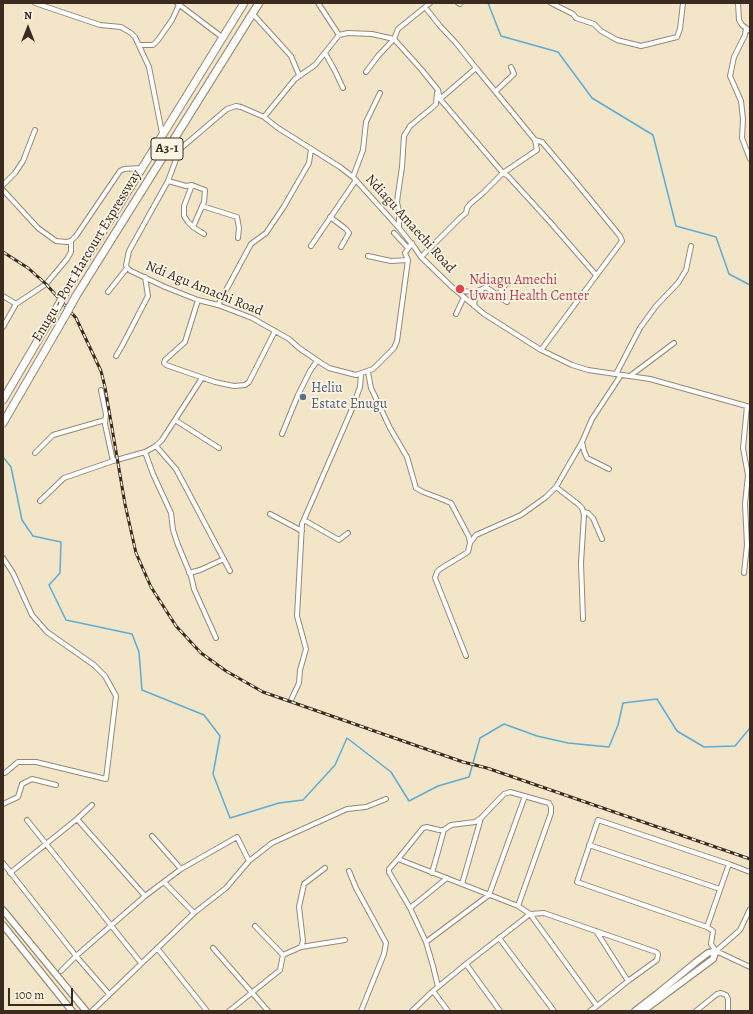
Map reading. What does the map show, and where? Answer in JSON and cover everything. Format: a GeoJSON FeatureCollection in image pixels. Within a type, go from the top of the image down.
{"type":"FeatureCollection","features":[{"type":"Feature","properties":{"kind":"highway","name":"A3-1"},"geometry":{"type":"LineString","coordinates":[[3,400],[68,288],[244,3]]}},
{"type":"Feature","properties":{"kind":"highway","name":"Enugu - Port Harcourt Expressway"},"geometry":{"type":"LineString","coordinates":[[3,423],[76,296],[257,4]]}},
{"type":"Feature","properties":{"kind":"street"},"geometry":{"type":"LineString","coordinates":[[35,3],[100,25],[121,27],[135,37],[149,66],[162,134]]}},
{"type":"Feature","properties":{"kind":"street"},"geometry":{"type":"LineString","coordinates":[[318,3],[339,35]]}},
{"type":"Feature","properties":{"kind":"street"},"geometry":{"type":"LineString","coordinates":[[366,72],[378,56],[394,39],[398,29],[430,3]]}},
{"type":"Feature","properties":{"kind":"street"},"geometry":{"type":"LineString","coordinates":[[551,3],[573,14],[576,18],[594,24],[600,30],[617,40],[641,46],[677,37],[680,29],[683,3]]}},
{"type":"Feature","properties":{"kind":"street"},"geometry":{"type":"LineString","coordinates":[[738,3],[739,20],[742,25],[750,31]]}},
{"type":"Feature","properties":{"kind":"street"},"geometry":{"type":"LineString","coordinates":[[140,45],[152,45],[158,40],[172,20],[178,4],[222,37]]}},
{"type":"Feature","properties":{"kind":"street"},"geometry":{"type":"LineString","coordinates":[[422,257],[461,216],[466,213],[470,204],[483,194],[503,173],[537,150],[535,140],[456,43],[440,26],[426,7]]}},
{"type":"Feature","properties":{"kind":"street"},"geometry":{"type":"LineString","coordinates":[[252,13],[291,56],[300,75]]}},
{"type":"Feature","properties":{"kind":"street"},"geometry":{"type":"LineString","coordinates":[[746,28],[745,35],[734,57],[730,76],[741,101],[743,118],[742,138],[750,158]]}},
{"type":"Feature","properties":{"kind":"street"},"geometry":{"type":"LineString","coordinates":[[264,117],[294,79],[314,65],[339,35],[348,33],[372,34],[394,39],[412,58],[438,90],[440,99],[503,173],[508,176],[550,222],[596,275]]}},
{"type":"Feature","properties":{"kind":"street"},"geometry":{"type":"LineString","coordinates":[[325,53],[342,88]]}},
{"type":"Feature","properties":{"kind":"street"},"geometry":{"type":"LineString","coordinates":[[440,99],[476,68]]}},
{"type":"Feature","properties":{"kind":"street"},"geometry":{"type":"LineString","coordinates":[[496,91],[514,74],[511,68]]}},
{"type":"Feature","properties":{"kind":"street"},"geometry":{"type":"LineString","coordinates":[[399,228],[400,212],[397,202],[402,167],[404,136],[410,126],[436,104],[438,90]]}},
{"type":"Feature","properties":{"kind":"street"},"geometry":{"type":"LineString","coordinates":[[311,246],[354,178],[363,150],[366,122],[380,93]]}},
{"type":"Feature","properties":{"kind":"street","name":"Ndiagu Amaechi Road"},"geometry":{"type":"LineString","coordinates":[[180,149],[217,116],[231,107],[241,106],[264,117],[278,128],[354,178],[412,243],[422,257],[452,287],[484,314],[541,350],[572,365],[650,380],[749,407]]}},
{"type":"Feature","properties":{"kind":"street"},"geometry":{"type":"LineString","coordinates":[[3,185],[15,173],[23,160],[35,130]]}},
{"type":"Feature","properties":{"kind":"street"},"geometry":{"type":"LineString","coordinates":[[535,140],[542,142],[610,224],[622,241],[541,350]]}},
{"type":"Feature","properties":{"kind":"street"},"geometry":{"type":"LineString","coordinates":[[171,142],[180,149]]}},
{"type":"Feature","properties":{"kind":"street","name":"Ndi Agu Amachi Road"},"geometry":{"type":"LineString","coordinates":[[180,149],[168,181],[129,251],[126,260],[127,268],[164,287],[252,318],[289,339],[317,361],[329,368],[356,375],[368,372],[381,363],[394,348],[397,341],[408,260],[405,253],[408,248]]}},
{"type":"Feature","properties":{"kind":"street"},"geometry":{"type":"LineString","coordinates":[[218,305],[251,244],[266,234],[283,208],[309,163],[311,149]]}},
{"type":"Feature","properties":{"kind":"street"},"geometry":{"type":"LineString","coordinates":[[3,190],[29,219],[47,236],[61,242],[71,241],[120,172],[124,169],[142,168]]}},
{"type":"Feature","properties":{"kind":"street"},"geometry":{"type":"LineString","coordinates":[[168,181],[186,186],[192,185],[205,190],[204,202],[193,227]]}},
{"type":"Feature","properties":{"kind":"street"},"geometry":{"type":"LineString","coordinates":[[192,185],[184,207],[185,218],[193,227],[204,234]]}},
{"type":"Feature","properties":{"kind":"street"},"geometry":{"type":"LineString","coordinates":[[202,206],[237,217],[239,228],[238,238]]}},
{"type":"Feature","properties":{"kind":"street"},"geometry":{"type":"LineString","coordinates":[[330,217],[349,233],[341,247]]}},
{"type":"Feature","properties":{"kind":"street"},"geometry":{"type":"LineString","coordinates":[[394,233],[408,248],[412,243]]}},
{"type":"Feature","properties":{"kind":"street"},"geometry":{"type":"LineString","coordinates":[[3,327],[16,304],[46,284],[67,259],[71,252],[71,241]]}},
{"type":"Feature","properties":{"kind":"street"},"geometry":{"type":"LineString","coordinates":[[616,374],[640,328],[656,306],[678,283],[686,270],[691,246]]}},
{"type":"Feature","properties":{"kind":"street"},"geometry":{"type":"LineString","coordinates":[[368,256],[391,261],[408,260]]}},
{"type":"Feature","properties":{"kind":"street"},"geometry":{"type":"LineString","coordinates":[[108,292],[127,268]]}},
{"type":"Feature","properties":{"kind":"street"},"geometry":{"type":"LineString","coordinates":[[116,356],[148,296],[146,277]]}},
{"type":"Feature","properties":{"kind":"street"},"geometry":{"type":"LineString","coordinates":[[498,295],[508,281]]}},
{"type":"Feature","properties":{"kind":"street"},"geometry":{"type":"LineString","coordinates":[[452,287],[476,292],[486,288],[489,282]]}},
{"type":"Feature","properties":{"kind":"street"},"geometry":{"type":"LineString","coordinates":[[486,288],[507,302]]}},
{"type":"Feature","properties":{"kind":"street"},"geometry":{"type":"LineString","coordinates":[[474,306],[476,292]]}},
{"type":"Feature","properties":{"kind":"street"},"geometry":{"type":"LineString","coordinates":[[3,296],[16,304]]}},
{"type":"Feature","properties":{"kind":"street"},"geometry":{"type":"LineString","coordinates":[[456,314],[464,297]]}},
{"type":"Feature","properties":{"kind":"street"},"geometry":{"type":"LineString","coordinates":[[198,300],[184,342],[164,360],[166,365],[190,372],[202,378],[234,386],[245,385],[275,331]]}},
{"type":"Feature","properties":{"kind":"street"},"geometry":{"type":"LineString","coordinates":[[630,376],[674,342]]}},
{"type":"Feature","properties":{"kind":"street"},"geometry":{"type":"LineString","coordinates":[[282,434],[298,395],[310,371],[317,361]]}},
{"type":"Feature","properties":{"kind":"street"},"geometry":{"type":"LineString","coordinates":[[368,372],[371,388],[406,457],[416,488],[451,503],[468,534],[470,543],[468,552],[440,569],[435,578],[466,656]]}},
{"type":"Feature","properties":{"kind":"street"},"geometry":{"type":"LineString","coordinates":[[291,700],[299,683],[300,670],[306,649],[297,616],[304,520],[352,409],[360,387],[361,374]]}},
{"type":"Feature","properties":{"kind":"street"},"geometry":{"type":"LineString","coordinates":[[470,543],[476,536],[521,515],[546,497],[556,487],[582,442],[592,419],[622,375]]}},
{"type":"Feature","properties":{"kind":"street"},"geometry":{"type":"LineString","coordinates":[[40,501],[64,478],[113,461],[145,452],[156,446],[162,440],[202,378]]}},
{"type":"Feature","properties":{"kind":"street"},"geometry":{"type":"LineString","coordinates":[[102,390],[106,414],[105,420],[113,461]]}},
{"type":"Feature","properties":{"kind":"street"},"geometry":{"type":"LineString","coordinates":[[744,573],[747,532],[745,504],[748,475],[743,448],[749,407]]}},
{"type":"Feature","properties":{"kind":"street"},"geometry":{"type":"LineString","coordinates":[[35,453],[53,434],[105,420]]}},
{"type":"Feature","properties":{"kind":"street"},"geometry":{"type":"LineString","coordinates":[[174,420],[220,448]]}},
{"type":"Feature","properties":{"kind":"street"},"geometry":{"type":"LineString","coordinates":[[582,442],[587,458],[609,469]]}},
{"type":"Feature","properties":{"kind":"street"},"geometry":{"type":"LineString","coordinates":[[156,446],[176,469],[230,571]]}},
{"type":"Feature","properties":{"kind":"street"},"geometry":{"type":"LineString","coordinates":[[145,452],[153,474],[172,513],[173,530],[178,545],[190,573],[194,589],[216,638]]}},
{"type":"Feature","properties":{"kind":"street"},"geometry":{"type":"LineString","coordinates":[[556,487],[593,518],[602,539]]}},
{"type":"Feature","properties":{"kind":"street"},"geometry":{"type":"LineString","coordinates":[[583,619],[582,564],[585,522],[584,512]]}},
{"type":"Feature","properties":{"kind":"street"},"geometry":{"type":"LineString","coordinates":[[270,514],[302,531]]}},
{"type":"Feature","properties":{"kind":"street"},"geometry":{"type":"LineString","coordinates":[[304,520],[339,540],[348,533]]}},
{"type":"Feature","properties":{"kind":"street"},"geometry":{"type":"LineString","coordinates":[[468,534],[476,536]]}},
{"type":"Feature","properties":{"kind":"street"},"geometry":{"type":"LineString","coordinates":[[746,556],[750,559]]}},
{"type":"Feature","properties":{"kind":"street"},"geometry":{"type":"LineString","coordinates":[[3,558],[13,573],[32,615],[47,632],[94,665],[105,676],[116,696],[106,779],[36,762],[18,762],[3,773]]}},
{"type":"Feature","properties":{"kind":"street"},"geometry":{"type":"LineString","coordinates":[[190,573],[224,559]]}},
{"type":"Feature","properties":{"kind":"street"},"geometry":{"type":"LineString","coordinates":[[3,804],[18,797],[22,784],[32,779],[56,786]]}},
{"type":"Feature","properties":{"kind":"street"},"geometry":{"type":"LineString","coordinates":[[438,987],[426,942],[410,908],[389,872],[389,869],[423,828],[427,827],[444,830],[451,825],[475,822],[482,818],[504,794],[510,792],[549,803],[551,813],[518,906]]}},
{"type":"Feature","properties":{"kind":"street"},"geometry":{"type":"LineString","coordinates":[[426,942],[489,895],[525,796]]}},
{"type":"Feature","properties":{"kind":"street"},"geometry":{"type":"LineString","coordinates":[[92,1011],[194,913],[226,888],[249,861],[272,843],[347,809],[366,808],[386,799]]}},
{"type":"Feature","properties":{"kind":"street"},"geometry":{"type":"LineString","coordinates":[[10,873],[77,819],[92,805]]}},
{"type":"Feature","properties":{"kind":"street"},"geometry":{"type":"LineString","coordinates":[[462,884],[482,818]]}},
{"type":"Feature","properties":{"kind":"street"},"geometry":{"type":"LineString","coordinates":[[77,819],[146,896]]}},
{"type":"Feature","properties":{"kind":"street"},"geometry":{"type":"LineString","coordinates":[[27,820],[47,843],[141,963]]}},
{"type":"Feature","properties":{"kind":"street"},"geometry":{"type":"LineString","coordinates":[[750,872],[598,820],[577,882],[707,927],[713,931],[711,944],[716,951],[750,967]]}},
{"type":"Feature","properties":{"kind":"street"},"geometry":{"type":"LineString","coordinates":[[432,872],[444,830]]}},
{"type":"Feature","properties":{"kind":"street"},"geometry":{"type":"LineString","coordinates":[[152,836],[181,869]]}},
{"type":"Feature","properties":{"kind":"street"},"geometry":{"type":"LineString","coordinates":[[61,971],[76,956],[146,896],[181,869],[237,837],[249,861]]}},
{"type":"Feature","properties":{"kind":"street"},"geometry":{"type":"LineString","coordinates":[[589,845],[720,889]]}},
{"type":"Feature","properties":{"kind":"street"},"geometry":{"type":"LineString","coordinates":[[398,859],[518,906],[530,914],[597,1006]]}},
{"type":"Feature","properties":{"kind":"street"},"geometry":{"type":"LineString","coordinates":[[3,863],[76,956],[109,994]]}},
{"type":"Feature","properties":{"kind":"street"},"geometry":{"type":"LineString","coordinates":[[707,927],[729,864]]}},
{"type":"Feature","properties":{"kind":"street"},"geometry":{"type":"LineString","coordinates":[[301,947],[303,941],[299,907],[304,884],[325,868]]}},
{"type":"Feature","properties":{"kind":"street"},"geometry":{"type":"LineString","coordinates":[[349,871],[356,888],[386,943],[384,954],[361,1011]]}},
{"type":"Feature","properties":{"kind":"street"},"geometry":{"type":"LineString","coordinates":[[410,908],[447,878]]}},
{"type":"Feature","properties":{"kind":"street"},"geometry":{"type":"LineString","coordinates":[[164,882],[194,913]]}},
{"type":"Feature","properties":{"kind":"street"},"geometry":{"type":"LineString","coordinates":[[3,910],[86,1011]]}},
{"type":"Feature","properties":{"kind":"street"},"geometry":{"type":"LineString","coordinates":[[635,1011],[708,953],[716,951],[740,930],[750,910]]}},
{"type":"Feature","properties":{"kind":"street"},"geometry":{"type":"LineString","coordinates":[[412,1011],[433,991],[530,914],[544,913],[656,952],[658,954],[657,960],[590,1011]]}},
{"type":"Feature","properties":{"kind":"street"},"geometry":{"type":"LineString","coordinates":[[3,925],[72,1011]]}},
{"type":"Feature","properties":{"kind":"street"},"geometry":{"type":"LineString","coordinates":[[255,926],[283,955]]}},
{"type":"Feature","properties":{"kind":"street"},"geometry":{"type":"LineString","coordinates":[[596,931],[628,981]]}},
{"type":"Feature","properties":{"kind":"street"},"geometry":{"type":"LineString","coordinates":[[499,938],[554,1011]]}},
{"type":"Feature","properties":{"kind":"street"},"geometry":{"type":"LineString","coordinates":[[283,955],[301,947],[345,940]]}},
{"type":"Feature","properties":{"kind":"street"},"geometry":{"type":"LineString","coordinates":[[157,948],[206,1011]]}},
{"type":"Feature","properties":{"kind":"street"},"geometry":{"type":"LineString","coordinates":[[214,948],[268,1011]]}},
{"type":"Feature","properties":{"kind":"street"},"geometry":{"type":"LineString","coordinates":[[643,1011],[713,959],[716,951]]}},
{"type":"Feature","properties":{"kind":"street"},"geometry":{"type":"LineString","coordinates":[[229,1011],[280,970],[283,955]]}},
{"type":"Feature","properties":{"kind":"street"},"geometry":{"type":"LineString","coordinates":[[466,964],[500,1011]]}},
{"type":"Feature","properties":{"kind":"street"},"geometry":{"type":"LineString","coordinates":[[433,991],[448,1011]]}},
{"type":"Feature","properties":{"kind":"street"},"geometry":{"type":"LineString","coordinates":[[696,1011],[717,994],[722,993],[726,995],[728,999],[728,1011]]}},
{"type":"Feature","properties":{"kind":"waterway"},"geometry":{"type":"LineString","coordinates":[[488,3],[501,36],[558,52],[592,98],[653,135],[676,226],[716,237],[729,274],[750,285]]}},
{"type":"Feature","properties":{"kind":"waterway"},"geometry":{"type":"LineString","coordinates":[[3,457],[11,467],[22,520],[33,536],[61,542],[60,573],[49,585],[66,620],[132,634],[139,652],[142,690],[204,715],[220,736],[213,774],[230,818],[279,803],[303,800],[335,765],[347,738],[391,772],[409,801],[438,786],[469,777],[480,738],[504,724],[537,736],[568,743],[609,747],[618,725],[623,703],[657,699],[677,731],[704,747],[735,746],[750,728]]}},
{"type":"Feature","properties":{"kind":"railway"},"geometry":{"type":"LineString","coordinates":[[3,252],[28,268],[46,284],[76,318],[101,371],[125,504],[136,553],[151,587],[176,626],[201,653],[226,671],[263,692],[463,762],[487,768],[750,859]]}},
{"type":"Feature","properties":{"kind":"place","name":"Ndiagu Amechi Uwani Health Center"},"geometry":{"type":"Point","coordinates":[460,289]}},
{"type":"Feature","properties":{"kind":"place","name":"Heliu Estate Enugu"},"geometry":{"type":"Point","coordinates":[303,397]}}]}
